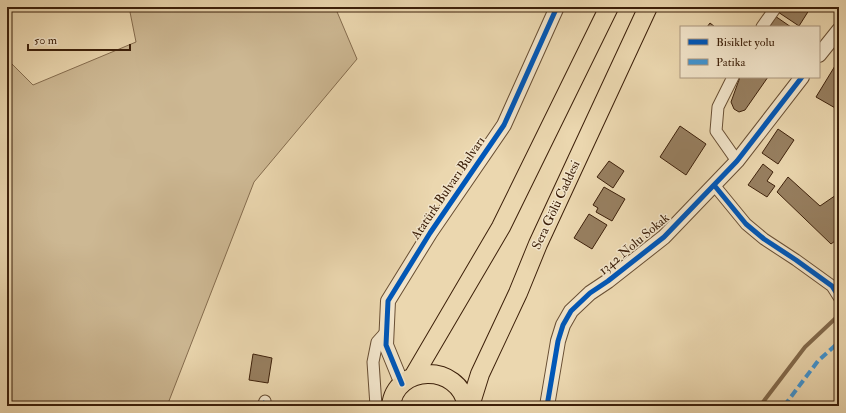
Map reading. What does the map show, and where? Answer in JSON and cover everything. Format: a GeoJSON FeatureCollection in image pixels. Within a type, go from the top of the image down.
{"type":"FeatureCollection","features":[{"type":"Feature","properties":{"kind":"main road"},"geometry":{"type":"LineString","coordinates":[[391,406],[394,394],[408,380],[501,227],[609,7]]}},
{"type":"Feature","properties":{"kind":"main road","name":"Sera Gölü Caddesi"},"geometry":{"type":"LineString","coordinates":[[468,406],[480,374],[518,293],[538,244],[648,7]]}},
{"type":"Feature","properties":{"kind":"main road","name":"Sera Gölü Caddesi"},"geometry":{"type":"LineString","coordinates":[[408,380],[426,374],[438,374],[450,380],[459,388],[466,399],[468,406]]}},
{"type":"Feature","properties":{"kind":"street","name":"Atatürk Bulvarı Bulvarı"},"geometry":{"type":"LineString","coordinates":[[408,380],[386,345],[388,301],[430,233],[504,125],[557,7]]}},
{"type":"Feature","properties":{"kind":"street"},"geometry":{"type":"LineString","coordinates":[[763,26],[776,7]]}},
{"type":"Feature","properties":{"kind":"street"},"geometry":{"type":"LineString","coordinates":[[820,54],[839,30]]}},
{"type":"Feature","properties":{"kind":"street"},"geometry":{"type":"LineString","coordinates":[[732,78],[718,108],[716,131],[737,161]]}},
{"type":"Feature","properties":{"kind":"street","name":"1342 Nolu Sokak"},"geometry":{"type":"LineString","coordinates":[[547,406],[558,341],[563,324],[571,311],[590,293],[608,282],[664,237],[737,161],[801,78]]}},
{"type":"Feature","properties":{"kind":"street"},"geometry":{"type":"LineString","coordinates":[[714,184],[746,224],[764,239],[832,286],[838,296]]}},
{"type":"Feature","properties":{"kind":"street"},"geometry":{"type":"LineString","coordinates":[[376,406],[373,362],[377,342],[386,332]]}},
{"type":"Feature","properties":{"kind":"shaded area"},"geometry":{"type":"Polygon","coordinates":[[[129,7],[335,7],[357,59],[254,182],[167,406],[7,406],[7,59],[33,85],[136,42],[129,7]]]}},
{"type":"Feature","properties":{"kind":"building"},"geometry":{"type":"Polygon","coordinates":[[[781,7],[811,7],[799,26],[778,12],[781,7]]]}},
{"type":"Feature","properties":{"kind":"building"},"geometry":{"type":"Polygon","coordinates":[[[775,16],[790,26],[769,26],[775,16]]]}},
{"type":"Feature","properties":{"kind":"building"},"geometry":{"type":"Polygon","coordinates":[[[838,61],[839,106],[837,109],[816,97],[838,61]]]}},
{"type":"Feature","properties":{"kind":"building"},"geometry":{"type":"Polygon","coordinates":[[[740,78],[767,78],[745,110],[739,112],[734,109],[731,102],[740,78]]]}},
{"type":"Feature","properties":{"kind":"building"},"geometry":{"type":"Polygon","coordinates":[[[680,126],[706,144],[686,175],[660,157],[680,126]]]}},
{"type":"Feature","properties":{"kind":"building"},"geometry":{"type":"Polygon","coordinates":[[[778,129],[794,140],[778,164],[762,153],[778,129]]]}},
{"type":"Feature","properties":{"kind":"building"},"geometry":{"type":"Polygon","coordinates":[[[609,161],[624,171],[613,188],[597,177],[609,161]]]}},
{"type":"Feature","properties":{"kind":"building"},"geometry":{"type":"Polygon","coordinates":[[[763,164],[773,172],[767,181],[775,186],[767,197],[748,185],[763,164]]]}},
{"type":"Feature","properties":{"kind":"building"},"geometry":{"type":"Polygon","coordinates":[[[788,177],[820,206],[839,193],[839,238],[831,244],[777,192],[788,177]]]}},
{"type":"Feature","properties":{"kind":"building"},"geometry":{"type":"Polygon","coordinates":[[[604,187],[625,199],[612,221],[596,212],[598,208],[593,205],[604,187]]]}},
{"type":"Feature","properties":{"kind":"building"},"geometry":{"type":"Polygon","coordinates":[[[589,214],[607,225],[592,249],[574,238],[589,214]]]}},
{"type":"Feature","properties":{"kind":"building"},"geometry":{"type":"Polygon","coordinates":[[[253,354],[272,358],[268,383],[249,380],[253,354]]]}},
{"type":"Feature","properties":{"kind":"waterway"},"geometry":{"type":"LineString","coordinates":[[760,406],[805,347],[839,315]]}},
{"type":"Feature","properties":{"kind":"marked path"},"geometry":{"type":"LineString","coordinates":[[7,53],[7,65]]}},
{"type":"Feature","properties":{"kind":"marked path"},"geometry":{"type":"LineString","coordinates":[[784,406],[818,361],[839,342]]}},
{"type":"Feature","properties":{"kind":"marked path"},"geometry":{"type":"LineString","coordinates":[[263,406],[265,401]]}},
{"type":"Feature","properties":{"kind":"cycle path"},"geometry":{"type":"LineString","coordinates":[[402,384],[386,345],[388,301],[430,233],[504,125],[557,7]]}},
{"type":"Feature","properties":{"kind":"cycle path"},"geometry":{"type":"LineString","coordinates":[[547,406],[558,341],[563,325],[571,311],[590,293],[608,281],[664,237],[737,161],[801,78]]}},
{"type":"Feature","properties":{"kind":"cycle path"},"geometry":{"type":"LineString","coordinates":[[714,185],[746,224],[764,239],[832,286],[839,297]]}}]}
